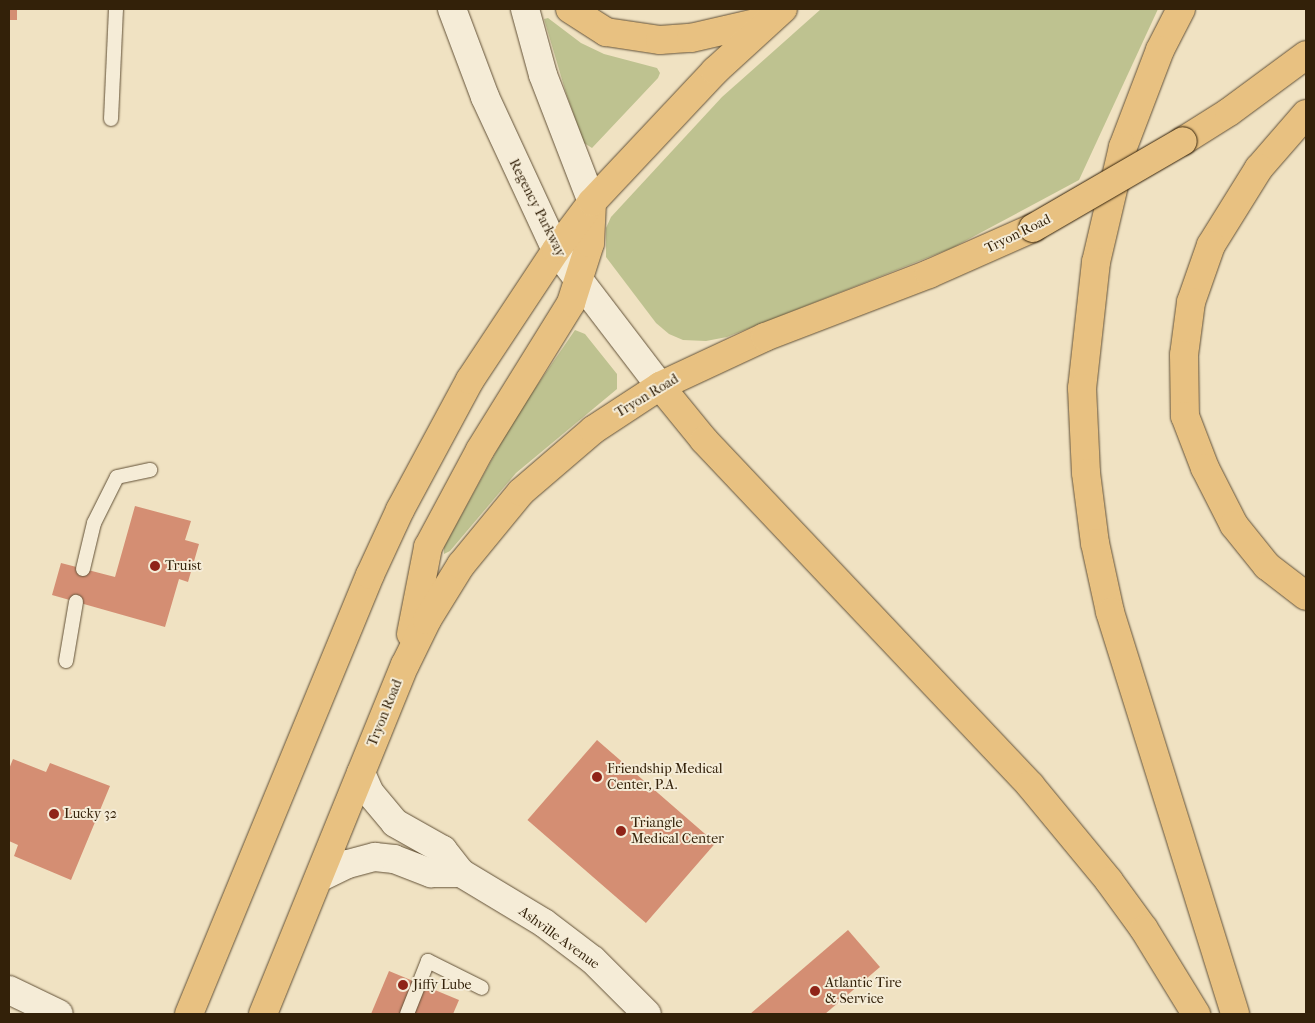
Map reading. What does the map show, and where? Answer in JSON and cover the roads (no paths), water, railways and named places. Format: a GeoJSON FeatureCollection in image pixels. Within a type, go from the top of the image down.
{"type":"FeatureCollection","features":[{"type":"Feature","properties":{"kind":"main road"},"geometry":{"type":"LineString","coordinates":[[570,9],[606,32],[660,40],[691,38],[777,14]]}},
{"type":"Feature","properties":{"kind":"main road"},"geometry":{"type":"LineString","coordinates":[[1181,9],[1160,50],[1130,128],[1096,262],[1082,388],[1086,473],[1095,543],[1110,612],[1235,1014]]}},
{"type":"Feature","properties":{"kind":"main road"},"geometry":{"type":"LineString","coordinates":[[189,1014],[315,702],[400,510],[470,380],[556,250],[592,202],[664,123],[777,14]]}},
{"type":"Feature","properties":{"kind":"main road","name":"Tryon Road"},"geometry":{"type":"LineString","coordinates":[[263,1014],[405,665],[428,620],[461,565],[522,492],[593,430],[660,386],[765,337],[938,270],[1033,228],[1183,141],[1229,112],[1306,54]]}},
{"type":"Feature","properties":{"kind":"main road"},"geometry":{"type":"LineString","coordinates":[[1306,114],[1259,168],[1211,245],[1192,302],[1184,355],[1185,416],[1205,468],[1234,525],[1250,546],[1267,566],[1306,596]]}},
{"type":"Feature","properties":{"kind":"main road"},"geometry":{"type":"LineString","coordinates":[[405,665],[428,547],[480,450],[560,322],[580,281],[590,243],[592,202]]}},
{"type":"Feature","properties":{"kind":"main road"},"geometry":{"type":"LineString","coordinates":[[660,386],[704,440],[1030,785],[1115,889],[1144,928],[1196,1014]]}},
{"type":"Feature","properties":{"kind":"street","name":"Regency Parkway"},"geometry":{"type":"LineString","coordinates":[[452,9],[488,106],[556,250],[660,386]]}},
{"type":"Feature","properties":{"kind":"street"},"geometry":{"type":"LineString","coordinates":[[525,9],[543,75],[592,202]]}},
{"type":"Feature","properties":{"kind":"street","name":"Ashville Avenue"},"geometry":{"type":"LineString","coordinates":[[361,773],[370,793],[395,824],[443,850],[461,873],[544,924],[593,960],[648,1014]]}},
{"type":"Feature","properties":{"kind":"street"},"geometry":{"type":"LineString","coordinates":[[319,878],[348,864],[375,857],[394,859],[431,873],[461,873]]}},
{"type":"Feature","properties":{"kind":"street"},"geometry":{"type":"LineString","coordinates":[[9,990],[59,1014]]}},
{"type":"Feature","properties":{"kind":"lane"},"geometry":{"type":"LineString","coordinates":[[111,119],[116,9]]}},
{"type":"Feature","properties":{"kind":"lane"},"geometry":{"type":"LineString","coordinates":[[83,569],[94,523],[117,477],[150,470]]}},
{"type":"Feature","properties":{"kind":"lane"},"geometry":{"type":"LineString","coordinates":[[66,660],[76,602]]}},
{"type":"Feature","properties":{"kind":"lane"},"geometry":{"type":"LineString","coordinates":[[407,1014],[428,961],[482,988]]}},
{"type":"Feature","properties":{"kind":"place","name":"Truist"},"geometry":{"type":"Point","coordinates":[155,566]}},
{"type":"Feature","properties":{"kind":"place","name":"Friendship Medical Center, P.A."},"geometry":{"type":"Point","coordinates":[597,777]}},
{"type":"Feature","properties":{"kind":"place","name":"Lucky 32"},"geometry":{"type":"Point","coordinates":[54,814]}},
{"type":"Feature","properties":{"kind":"place","name":"Triangle Medical Center"},"geometry":{"type":"Point","coordinates":[621,831]}},
{"type":"Feature","properties":{"kind":"place","name":"Jiffy Lube"},"geometry":{"type":"Point","coordinates":[403,985]}},
{"type":"Feature","properties":{"kind":"place","name":"Atlantic Tire & Service"},"geometry":{"type":"Point","coordinates":[815,991]}}]}
